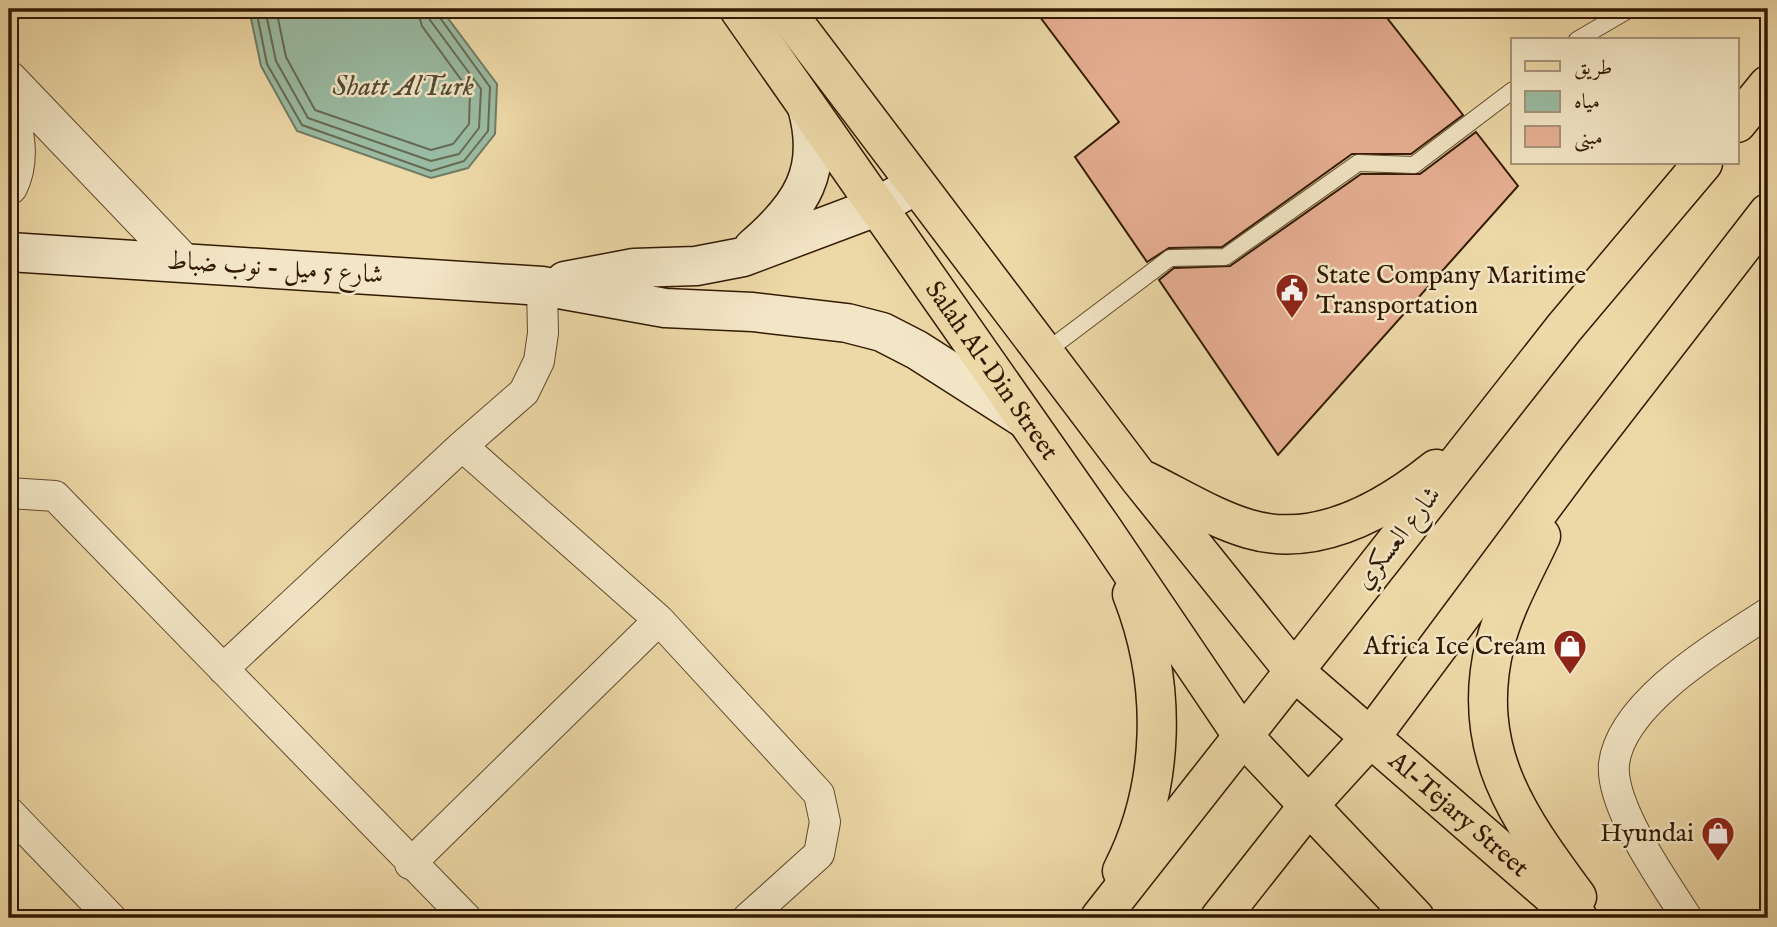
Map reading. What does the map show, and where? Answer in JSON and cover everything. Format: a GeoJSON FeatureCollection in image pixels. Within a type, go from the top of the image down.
{"type":"FeatureCollection","features":[{"type":"Feature","properties":{"kind":"main road","name":"Salah Al-Din Street"},"geometry":{"type":"LineString","coordinates":[[739,9],[1102,528],[1242,736],[1309,804]]}},
{"type":"Feature","properties":{"kind":"main road","name":"Salah Al-Din Street"},"geometry":{"type":"LineString","coordinates":[[784,9],[1139,478],[1294,671]]}},
{"type":"Feature","properties":{"kind":"main road"},"geometry":{"type":"LineString","coordinates":[[1738,122],[1768,85]]}},
{"type":"Feature","properties":{"kind":"main road"},"geometry":{"type":"LineString","coordinates":[[743,257],[783,220],[806,187],[815,150],[807,107]]}},
{"type":"Feature","properties":{"kind":"main road","name":"شارع العسكري"},"geometry":{"type":"LineString","coordinates":[[1099,918],[1564,328],[1702,164]]}},
{"type":"Feature","properties":{"kind":"main road"},"geometry":{"type":"LineString","coordinates":[[542,286],[634,268],[696,266],[743,257],[876,207],[916,185]]}},
{"type":"Feature","properties":{"kind":"main road"},"geometry":{"type":"LineString","coordinates":[[1220,918],[1309,804],[1370,738],[1577,460],[1768,214]]}},
{"type":"Feature","properties":{"kind":"main road","name":"شارع 5 ميل - نوب ضباط"},"geometry":{"type":"LineString","coordinates":[[9,252],[542,286]]}},
{"type":"Feature","properties":{"kind":"main road"},"geometry":{"type":"LineString","coordinates":[[542,286],[666,308],[793,317],[847,323],[882,332],[917,350],[1025,419]]}},
{"type":"Feature","properties":{"kind":"main road"},"geometry":{"type":"LineString","coordinates":[[1139,478],[1250,529],[1300,534],[1340,527],[1401,497],[1451,457],[1564,328]]}},
{"type":"Feature","properties":{"kind":"main road"},"geometry":{"type":"LineString","coordinates":[[1577,460],[1501,627],[1493,655],[1489,689],[1493,746],[1506,788],[1529,832],[1593,918]]}},
{"type":"Feature","properties":{"kind":"main road"},"geometry":{"type":"LineString","coordinates":[[1099,918],[1132,853],[1147,802],[1159,733],[1148,646],[1134,596],[1102,528]]}},
{"type":"Feature","properties":{"kind":"main road","name":"Al-Tejary Street"},"geometry":{"type":"LineString","coordinates":[[1294,671],[1578,918]]}},
{"type":"Feature","properties":{"kind":"main road"},"geometry":{"type":"LineString","coordinates":[[1309,804],[1415,918]]}},
{"type":"Feature","properties":{"kind":"street"},"geometry":{"type":"LineString","coordinates":[[9,80],[182,261]]}},
{"type":"Feature","properties":{"kind":"street"},"geometry":{"type":"LineString","coordinates":[[9,105],[17,141],[15,174],[9,186]]}},
{"type":"Feature","properties":{"kind":"street"},"geometry":{"type":"LineString","coordinates":[[223,669],[462,446],[524,392],[539,362],[543,333],[542,286]]}},
{"type":"Feature","properties":{"kind":"street"},"geometry":{"type":"LineString","coordinates":[[462,446],[659,620],[820,794],[825,822],[819,854],[748,918]]}},
{"type":"Feature","properties":{"kind":"street"},"geometry":{"type":"LineString","coordinates":[[9,493],[55,495],[410,864],[466,918]]}},
{"type":"Feature","properties":{"kind":"street"},"geometry":{"type":"LineString","coordinates":[[1687,918],[1630,824],[1619,795],[1614,764],[1633,723],[1662,688],[1697,660],[1768,613]]}},
{"type":"Feature","properties":{"kind":"street"},"geometry":{"type":"LineString","coordinates":[[410,864],[659,620]]}},
{"type":"Feature","properties":{"kind":"street"},"geometry":{"type":"LineString","coordinates":[[9,813],[111,918]]}},
{"type":"Feature","properties":{"kind":"lane"},"geometry":{"type":"LineString","coordinates":[[1580,38],[1630,9]]}},
{"type":"Feature","properties":{"kind":"lane"},"geometry":{"type":"LineString","coordinates":[[1044,353],[1170,258],[1225,257],[1357,163],[1414,165],[1511,92]]}},
{"type":"Feature","properties":{"kind":"water","name":"Shatt AlTurk"},"geometry":{"type":"Polygon","coordinates":[[[249,9],[441,9],[497,84],[495,134],[468,168],[431,178],[297,131],[261,66],[249,9]]]}},
{"type":"Feature","properties":{"kind":"building"},"geometry":{"type":"Polygon","coordinates":[[[1034,9],[1380,9],[1463,115],[1411,154],[1352,154],[1222,247],[1169,248],[1147,262],[1075,157],[1119,122],[1034,9]]]}},
{"type":"Feature","properties":{"kind":"building"},"geometry":{"type":"Polygon","coordinates":[[[1476,132],[1518,186],[1278,455],[1159,280],[1174,268],[1230,266],[1361,174],[1420,174],[1476,132]]]}},
{"type":"Feature","properties":{"kind":"place","name":"State Company Maritime Transportation"},"geometry":{"type":"Point","coordinates":[1292,320]}},
{"type":"Feature","properties":{"kind":"place","name":"Africa Ice Cream"},"geometry":{"type":"Point","coordinates":[1570,676]}},
{"type":"Feature","properties":{"kind":"place","name":"Hyundai"},"geometry":{"type":"Point","coordinates":[1718,863]}}]}
